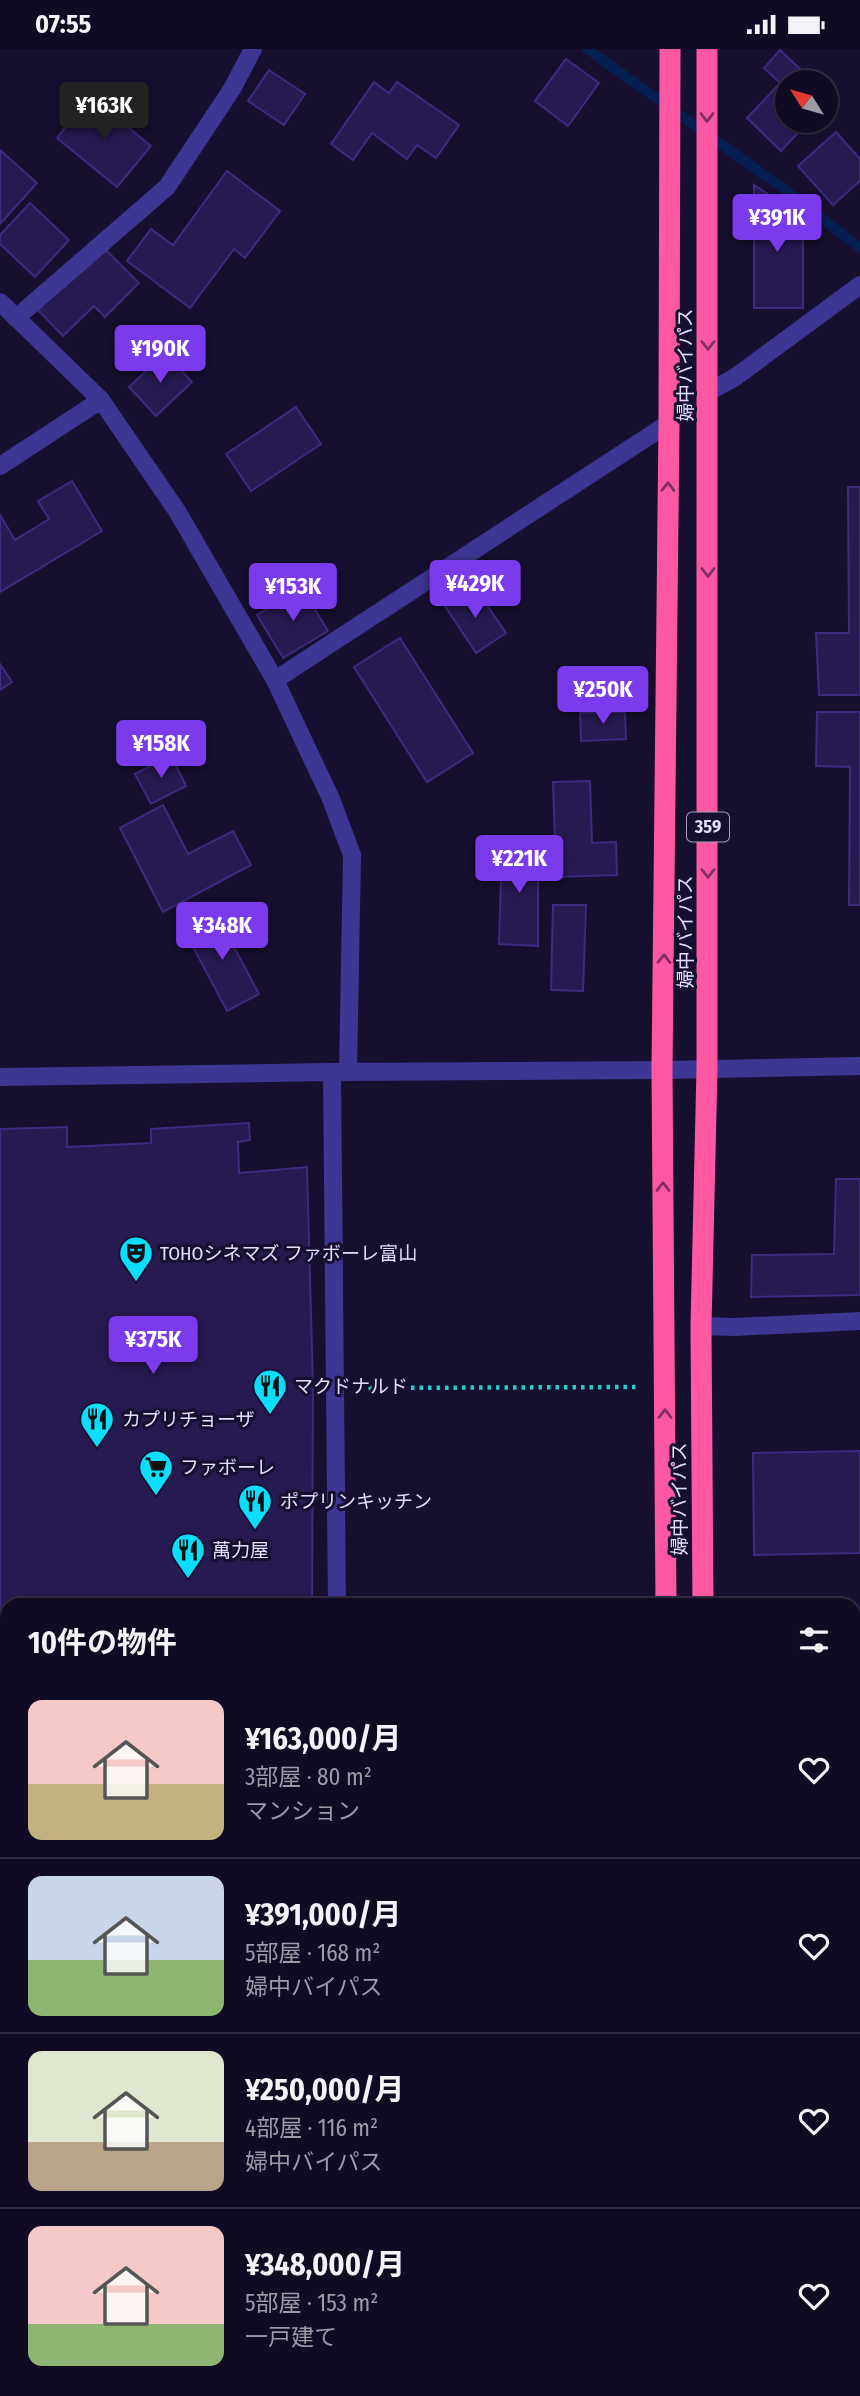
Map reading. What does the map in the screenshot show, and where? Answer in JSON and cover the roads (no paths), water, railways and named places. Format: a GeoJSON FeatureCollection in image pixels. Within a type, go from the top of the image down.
{"type":"FeatureCollection","features":[{"type":"Feature","properties":{"kind":"highway","name":"婦中バイパス"},"geometry":{"type":"LineString","coordinates":[[666,1598],[662,1070],[670,49]]}},
{"type":"Feature","properties":{"kind":"highway","name":"婦中バイパス"},"geometry":{"type":"LineString","coordinates":[[703,1598],[701,1326],[707,1068],[707,49]]}},
{"type":"Feature","properties":{"kind":"street"},"geometry":{"type":"LineString","coordinates":[[16,318],[167,187],[232,89],[253,49]]}},
{"type":"Feature","properties":{"kind":"street"},"geometry":{"type":"LineString","coordinates":[[708,392],[734,378],[860,285]]}},
{"type":"Feature","properties":{"kind":"street"},"geometry":{"type":"LineString","coordinates":[[0,302],[101,400],[177,511],[275,680],[331,799],[352,855],[340,1072],[335,1388],[337,1598]]}},
{"type":"Feature","properties":{"kind":"street"},"geometry":{"type":"LineString","coordinates":[[0,466],[101,400]]}},
{"type":"Feature","properties":{"kind":"street"},"geometry":{"type":"LineString","coordinates":[[275,680],[669,423]]}},
{"type":"Feature","properties":{"kind":"street"},"geometry":{"type":"LineString","coordinates":[[0,1077],[860,1066]]}},
{"type":"Feature","properties":{"kind":"street"},"geometry":{"type":"LineString","coordinates":[[701,1326],[860,1321]]}},
{"type":"Feature","properties":{"kind":"waterway"},"geometry":{"type":"LineString","coordinates":[[587,49],[780,186],[860,248]]}},
{"type":"Feature","properties":{"kind":"place","name":"TOHOシネマズ ファボーレ富山"},"geometry":{"type":"Point","coordinates":[136,1283]}},
{"type":"Feature","properties":{"kind":"place","name":"マクドナルド"},"geometry":{"type":"Point","coordinates":[270,1416]}},
{"type":"Feature","properties":{"kind":"place","name":"カプリチョーザ"},"geometry":{"type":"Point","coordinates":[97,1449]}},
{"type":"Feature","properties":{"kind":"place","name":"ファボーレ"},"geometry":{"type":"Point","coordinates":[156,1497]}},
{"type":"Feature","properties":{"kind":"place","name":"ポプリンキッチン"},"geometry":{"type":"Point","coordinates":[255,1531]}},
{"type":"Feature","properties":{"kind":"place","name":"萬力屋"},"geometry":{"type":"Point","coordinates":[188,1580]}}]}
